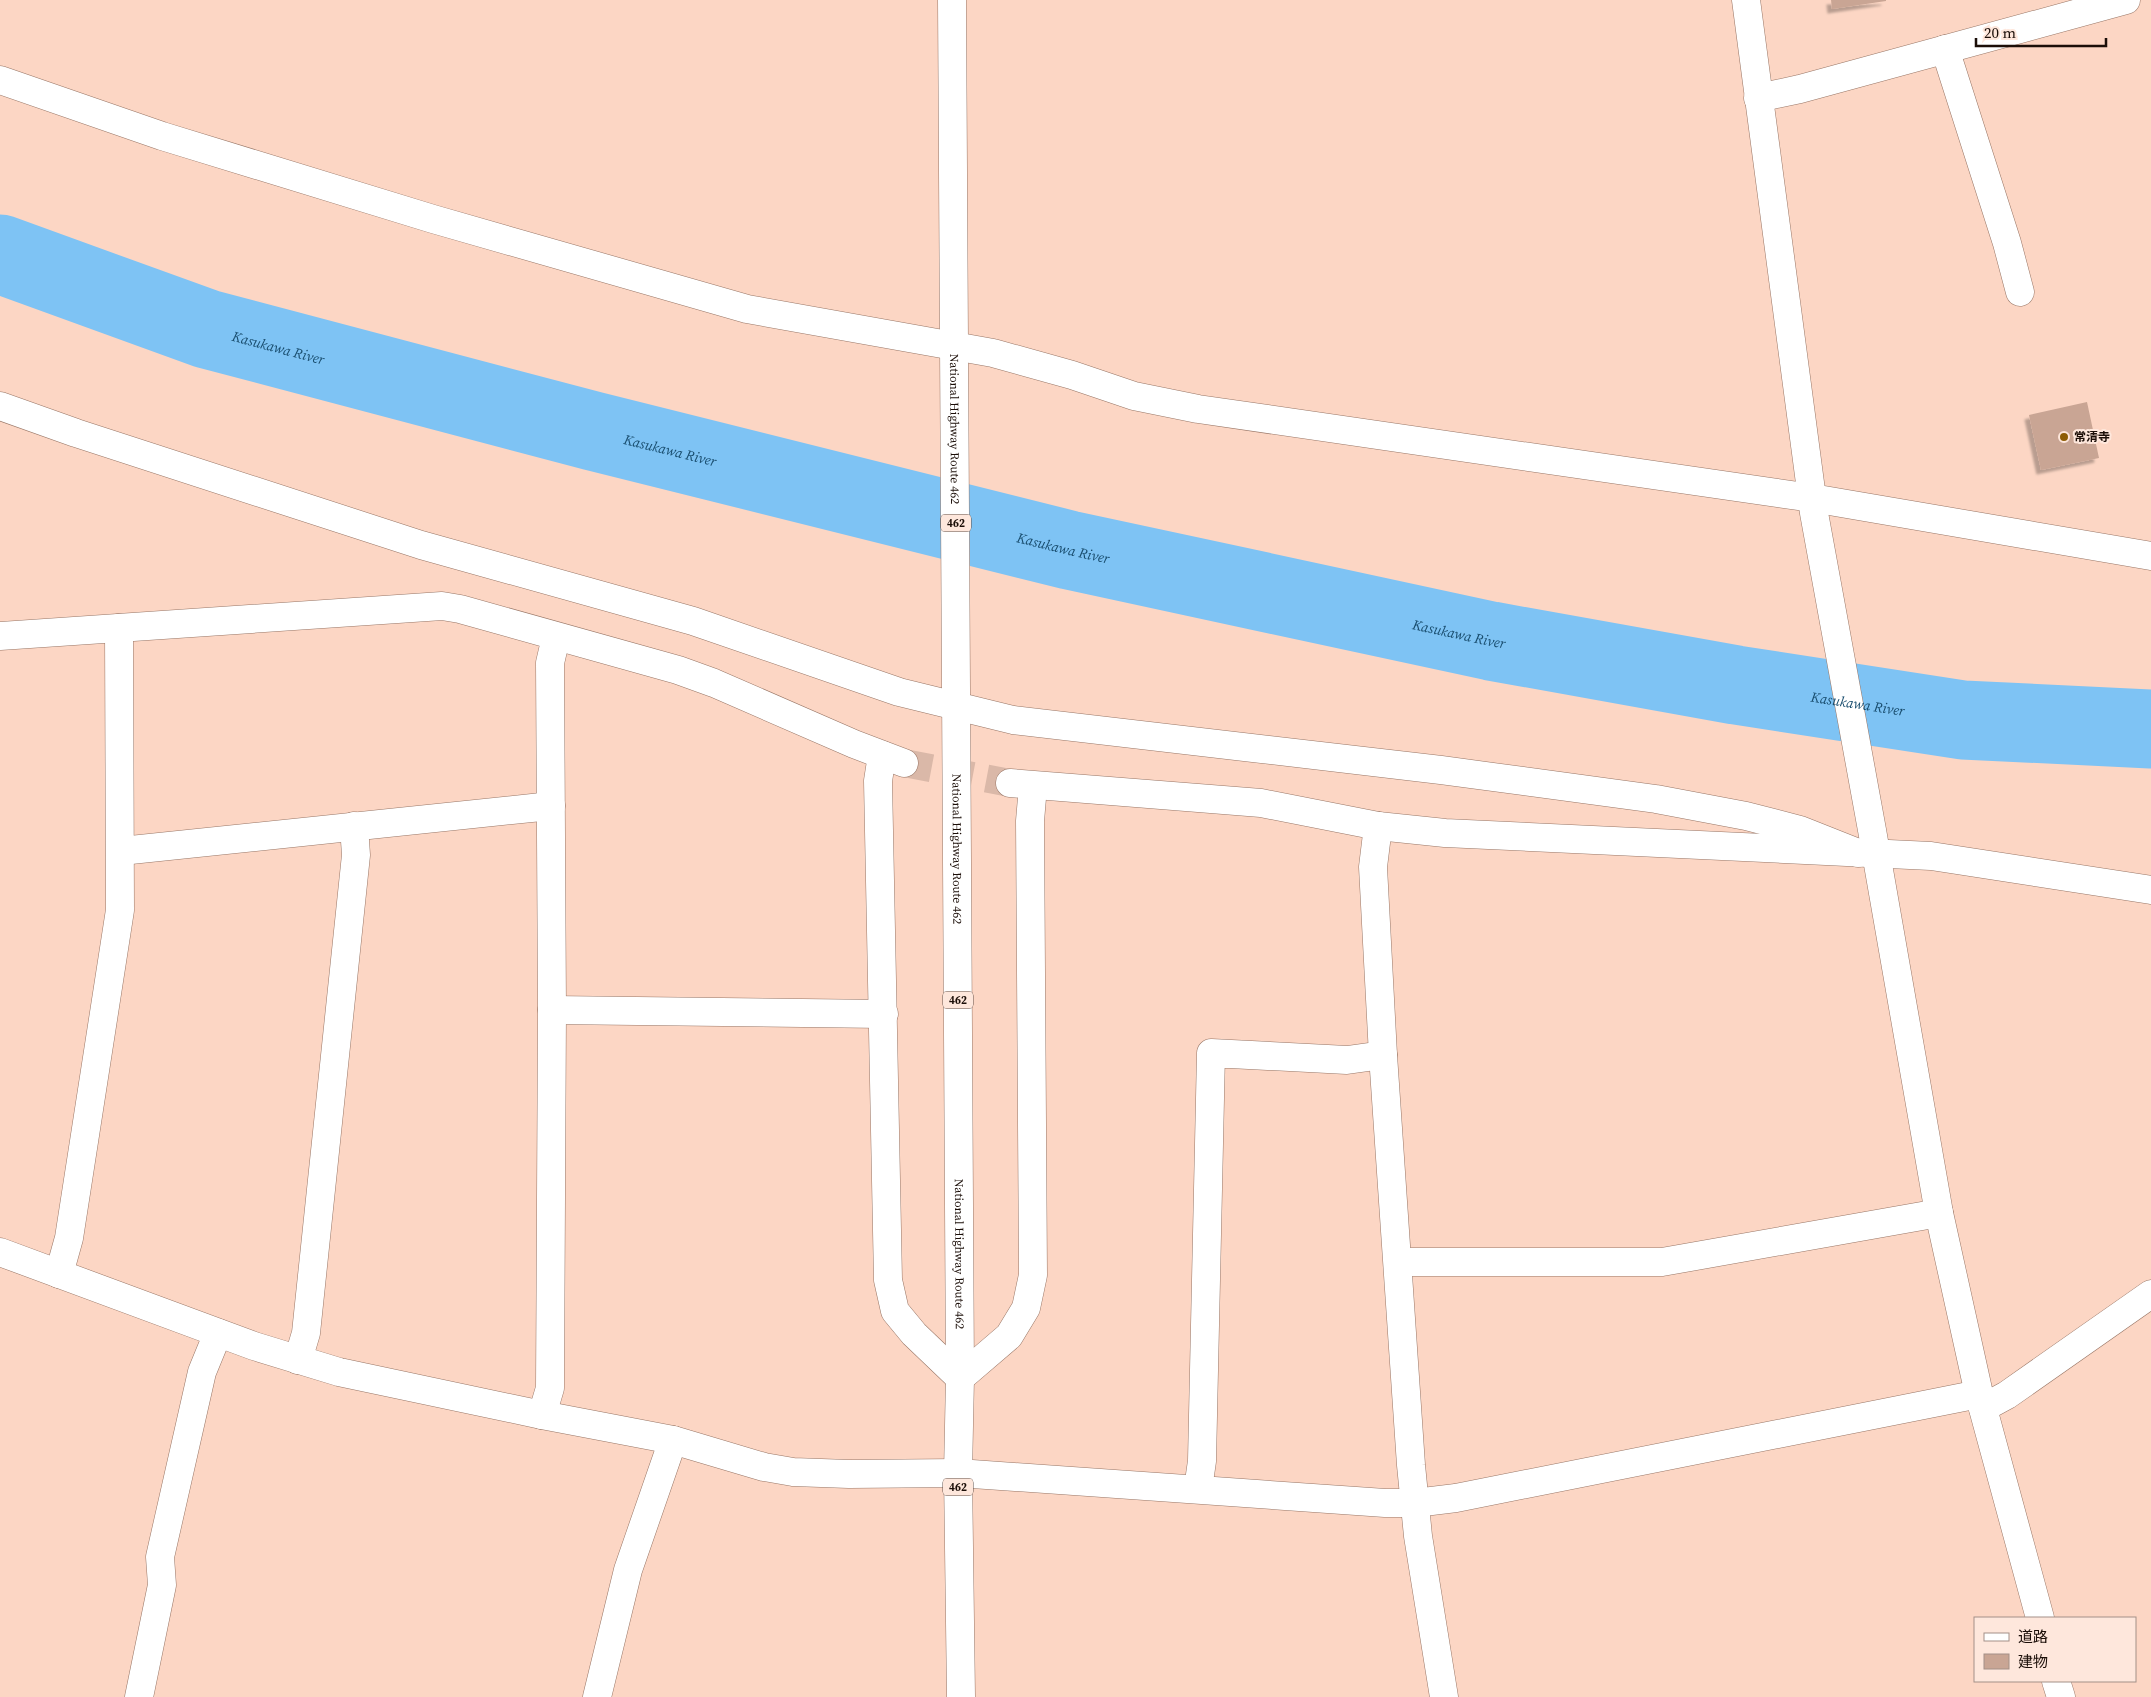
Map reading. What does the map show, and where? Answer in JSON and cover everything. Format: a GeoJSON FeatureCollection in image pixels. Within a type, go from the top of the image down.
{"type":"FeatureCollection","features":[{"type":"Feature","properties":{"kind":"main road","name":"National Highway Route 462"},"geometry":{"type":"LineString","coordinates":[[952,0],[960,1378],[958,1473],[961,1697]]}},
{"type":"Feature","properties":{"kind":"main road"},"geometry":{"type":"LineString","coordinates":[[1746,0],[1813,505],[1869,846],[1939,1213],[1981,1401],[2040,1617]]}},
{"type":"Feature","properties":{"kind":"main road"},"geometry":{"type":"LineString","coordinates":[[1758,98],[2126,0]]}},
{"type":"Feature","properties":{"kind":"main road"},"geometry":{"type":"LineString","coordinates":[[1945,49],[2007,243],[2020,292]]}},
{"type":"Feature","properties":{"kind":"main road"},"geometry":{"type":"LineString","coordinates":[[0,80],[162,136],[433,220],[747,309],[954,351],[993,353],[1134,396],[1198,409],[2151,556]]}},
{"type":"Feature","properties":{"kind":"main road"},"geometry":{"type":"LineString","coordinates":[[0,406],[76,433],[421,545],[693,621],[900,692],[956,697],[1013,720],[1441,770],[1656,799],[1746,816],[1869,846],[1951,857],[2151,890]]}},
{"type":"Feature","properties":{"kind":"main road"},"geometry":{"type":"LineString","coordinates":[[0,636],[436,606],[460,609],[687,673],[893,759],[878,781],[888,1280],[896,1311],[914,1334],[960,1378],[1010,1336],[1026,1308],[1033,1275],[1030,821],[1022,785],[1262,803],[1378,826],[1445,832],[1869,846]]}},
{"type":"Feature","properties":{"kind":"main road"},"geometry":{"type":"LineString","coordinates":[[59,1274],[70,1238],[120,910],[119,628]]}},
{"type":"Feature","properties":{"kind":"main road"},"geometry":{"type":"LineString","coordinates":[[542,1415],[550,1388],[552,1010],[550,662],[556,637]]}},
{"type":"Feature","properties":{"kind":"main road"},"geometry":{"type":"LineString","coordinates":[[121,851],[551,806]]}},
{"type":"Feature","properties":{"kind":"main road"},"geometry":{"type":"LineString","coordinates":[[298,1360],[306,1333],[356,855],[354,826]]}},
{"type":"Feature","properties":{"kind":"main road"},"geometry":{"type":"LineString","coordinates":[[1378,826],[1373,868],[1383,1055],[1418,1536],[1444,1697]]}},
{"type":"Feature","properties":{"kind":"main road"},"geometry":{"type":"LineString","coordinates":[[552,1010],[884,1014]]}},
{"type":"Feature","properties":{"kind":"main road"},"geometry":{"type":"LineString","coordinates":[[1198,1489],[1202,1461],[1211,1053],[1347,1060],[1383,1055]]}},
{"type":"Feature","properties":{"kind":"main road"},"geometry":{"type":"LineString","coordinates":[[1398,1262],[1662,1262],[1939,1213]]}},
{"type":"Feature","properties":{"kind":"main road"},"geometry":{"type":"LineString","coordinates":[[0,1252],[218,1333],[339,1372],[542,1415],[673,1440],[764,1467],[793,1472],[849,1474],[958,1473],[1385,1503],[1416,1503],[1456,1498],[2007,1395],[2151,1294]]}},
{"type":"Feature","properties":{"kind":"main road"},"geometry":{"type":"LineString","coordinates":[[139,1697],[162,1586],[160,1557],[202,1372],[218,1333]]}},
{"type":"Feature","properties":{"kind":"main road"},"geometry":{"type":"LineString","coordinates":[[596,1697],[628,1570],[673,1440]]}},
{"type":"Feature","properties":{"kind":"main road"},"geometry":{"type":"LineString","coordinates":[[2056,1682],[2061,1697]]}},
{"type":"Feature","properties":{"kind":"building"},"geometry":{"type":"Polygon","coordinates":[[[1831,0],[1886,0],[1886,1],[1832,9],[1831,0]]]}},
{"type":"Feature","properties":{"kind":"building","name":"常清寺"},"geometry":{"type":"Polygon","coordinates":[[[2087,402],[2099,458],[2041,470],[2029,415],[2087,402]]]}},
{"type":"Feature","properties":{"kind":"waterway","name":"Kasukawa River"},"geometry":{"type":"LineString","coordinates":[[0,254],[207,329],[593,431],[1069,550],[1491,641],[1736,685],[1963,720],[2151,729]]}},
{"type":"Feature","properties":{"kind":"tunnel"},"geometry":{"type":"LineString","coordinates":[[904,763],[1010,783]]}},
{"type":"Feature","properties":{"kind":"place","name":"常清寺"},"geometry":{"type":"Point","coordinates":[2064,437]}}]}
